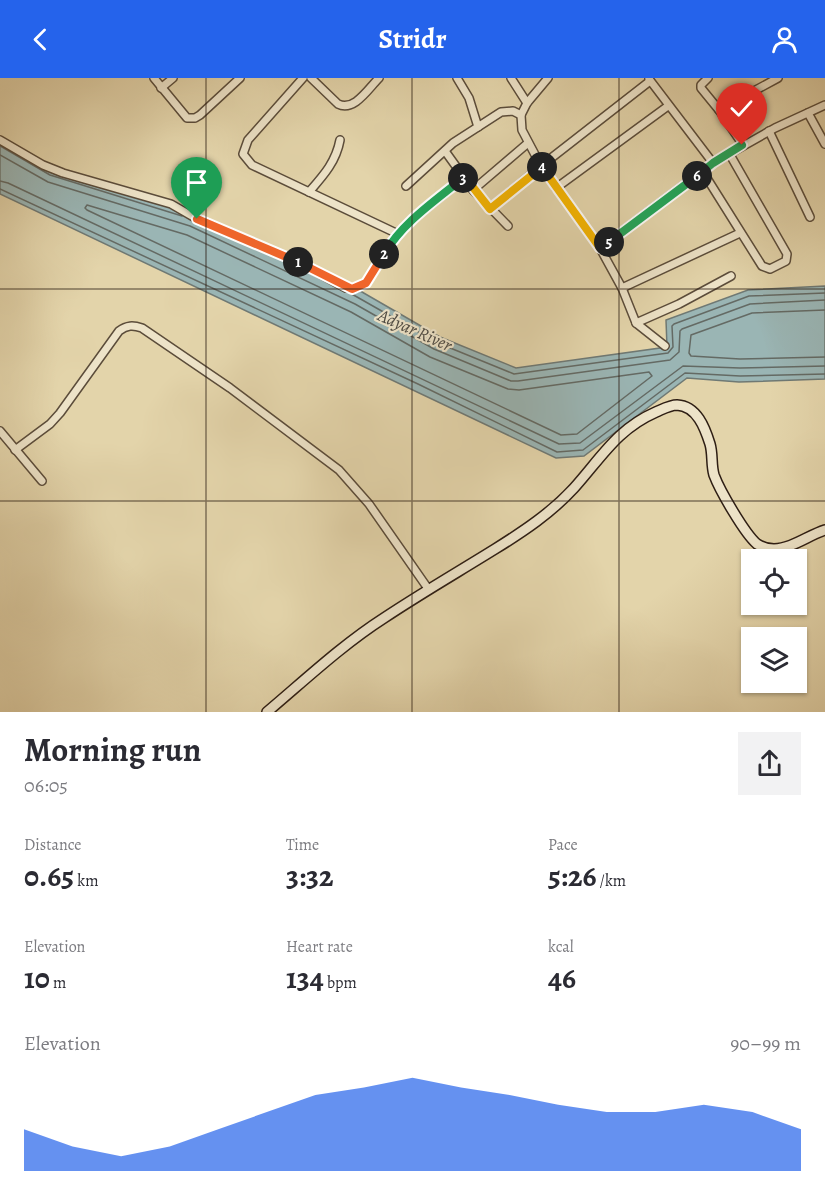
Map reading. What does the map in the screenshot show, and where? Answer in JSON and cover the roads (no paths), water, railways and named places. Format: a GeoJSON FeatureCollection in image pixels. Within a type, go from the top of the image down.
{"type":"FeatureCollection","features":[{"type":"Feature","properties":{"kind":"street"},"geometry":{"type":"LineString","coordinates":[[153,78],[187,118],[191,119],[200,115],[240,78]]}},
{"type":"Feature","properties":{"kind":"street"},"geometry":{"type":"LineString","coordinates":[[161,88],[173,78]]}},
{"type":"Feature","properties":{"kind":"street"},"geometry":{"type":"LineString","coordinates":[[303,78],[248,140],[243,154],[252,165],[398,234]]}},
{"type":"Feature","properties":{"kind":"street"},"geometry":{"type":"LineString","coordinates":[[311,78],[343,107],[356,102],[379,78]]}},
{"type":"Feature","properties":{"kind":"street"},"geometry":{"type":"LineString","coordinates":[[457,78],[469,98],[478,127]]}},
{"type":"Feature","properties":{"kind":"street"},"geometry":{"type":"LineString","coordinates":[[511,78],[527,103]]}},
{"type":"Feature","properties":{"kind":"street"},"geometry":{"type":"LineString","coordinates":[[548,78],[527,103],[521,115],[522,130],[541,166],[600,248],[622,288],[636,323],[665,346]]}},
{"type":"Feature","properties":{"kind":"street"},"geometry":{"type":"LineString","coordinates":[[708,78],[701,88],[742,145]]}},
{"type":"Feature","properties":{"kind":"street"},"geometry":{"type":"LineString","coordinates":[[719,110],[778,78]]}},
{"type":"Feature","properties":{"kind":"street"},"geometry":{"type":"LineString","coordinates":[[490,209],[649,80],[713,163]]}},
{"type":"Feature","properties":{"kind":"street"},"geometry":{"type":"LineString","coordinates":[[600,248],[713,163],[769,131],[825,105]]}},
{"type":"Feature","properties":{"kind":"street"},"geometry":{"type":"LineString","coordinates":[[556,188],[668,106]]}},
{"type":"Feature","properties":{"kind":"street"},"geometry":{"type":"LineString","coordinates":[[406,186],[445,151],[478,127],[508,110],[521,115]]}},
{"type":"Feature","properties":{"kind":"street"},"geometry":{"type":"LineString","coordinates":[[808,113],[825,144]]}},
{"type":"Feature","properties":{"kind":"street"},"geometry":{"type":"LineString","coordinates":[[769,131],[810,216]]}},
{"type":"Feature","properties":{"kind":"street"},"geometry":{"type":"LineString","coordinates":[[0,140],[14,150],[63,173],[90,183],[150,197],[178,207],[197,219],[304,265],[346,288],[357,288],[366,283],[398,234],[465,177]]}},
{"type":"Feature","properties":{"kind":"street"},"geometry":{"type":"LineString","coordinates":[[309,192],[332,165],[340,140]]}},
{"type":"Feature","properties":{"kind":"street"},"geometry":{"type":"LineString","coordinates":[[473,190],[528,143]]}},
{"type":"Feature","properties":{"kind":"street"},"geometry":{"type":"LineString","coordinates":[[445,151],[473,190],[508,226]]}},
{"type":"Feature","properties":{"kind":"street"},"geometry":{"type":"LineString","coordinates":[[703,172],[762,266],[770,269],[786,261],[788,258],[729,153]]}},
{"type":"Feature","properties":{"kind":"street"},"geometry":{"type":"LineString","coordinates":[[622,288],[740,233]]}},
{"type":"Feature","properties":{"kind":"street"},"geometry":{"type":"LineString","coordinates":[[636,323],[679,304],[731,276]]}},
{"type":"Feature","properties":{"kind":"street"},"geometry":{"type":"LineString","coordinates":[[15,450],[50,424],[60,413],[119,331],[133,325],[142,328],[230,388],[339,470],[369,504],[429,590]]}},
{"type":"Feature","properties":{"kind":"street"},"geometry":{"type":"LineString","coordinates":[[267,712],[341,649],[383,618],[526,530],[553,509],[574,488],[621,434],[643,418],[668,407],[678,405],[693,411],[700,418],[711,446],[715,477],[745,530],[755,542],[765,548],[781,549],[825,530]]}},
{"type":"Feature","properties":{"kind":"street"},"geometry":{"type":"LineString","coordinates":[[0,432],[42,481]]}},
{"type":"Feature","properties":{"kind":"water","name":"Adyar River"},"geometry":{"type":"Polygon","coordinates":[[[0,139],[52,170],[195,214],[362,292],[440,337],[516,368],[667,347],[666,320],[748,290],[825,286],[825,379],[739,382],[687,378],[584,456],[556,458],[0,194],[0,139]]]}}]}
